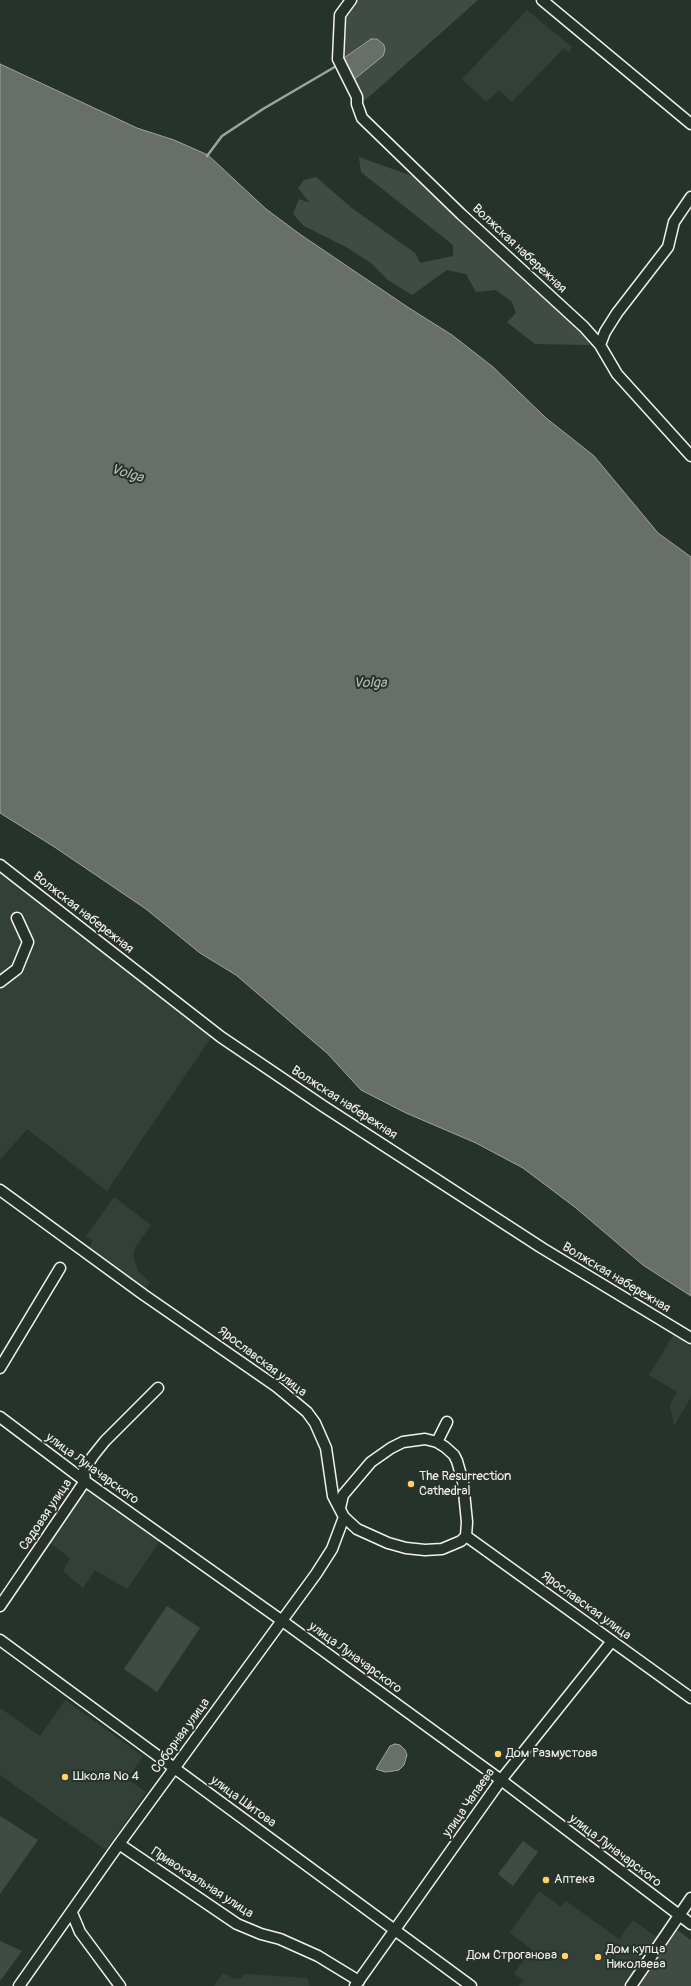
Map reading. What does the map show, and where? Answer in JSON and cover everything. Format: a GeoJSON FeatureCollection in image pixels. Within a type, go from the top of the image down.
{"type":"FeatureCollection","features":[{"type":"Feature","properties":{"kind":"street","name":"Волжская набережная"},"geometry":{"type":"LineString","coordinates":[[351,0],[340,15],[338,59],[357,97],[357,104],[362,118],[461,214],[584,327],[600,346],[617,374],[691,456]]}},
{"type":"Feature","properties":{"kind":"street"},"geometry":{"type":"LineString","coordinates":[[542,0],[691,124]]}},
{"type":"Feature","properties":{"kind":"street"},"geometry":{"type":"LineString","coordinates":[[600,346],[602,338],[609,326],[668,248],[674,222],[691,197]]}},
{"type":"Feature","properties":{"kind":"street"},"geometry":{"type":"LineString","coordinates":[[584,327],[596,328],[609,326]]}},
{"type":"Feature","properties":{"kind":"street","name":"Волжская набережная"},"geometry":{"type":"LineString","coordinates":[[0,865],[221,1037],[323,1106],[542,1248],[691,1338]]}},
{"type":"Feature","properties":{"kind":"street"},"geometry":{"type":"LineString","coordinates":[[0,982],[17,969],[28,942],[17,918]]}},
{"type":"Feature","properties":{"kind":"street","name":"Ярославская улица"},"geometry":{"type":"LineString","coordinates":[[0,1190],[138,1290],[278,1387],[307,1412],[315,1423],[326,1448],[334,1496],[342,1513],[357,1529],[371,1537],[406,1548],[425,1550],[442,1549],[461,1541],[466,1536],[691,1698]]}},
{"type":"Feature","properties":{"kind":"street"},"geometry":{"type":"LineString","coordinates":[[0,1368],[60,1268]]}},
{"type":"Feature","properties":{"kind":"street","name":"Садовая улица"},"geometry":{"type":"LineString","coordinates":[[0,1606],[85,1481],[84,1470],[93,1456],[104,1441],[158,1388]]}},
{"type":"Feature","properties":{"kind":"street","name":"улица Луначарского"},"geometry":{"type":"LineString","coordinates":[[0,1417],[85,1481],[281,1620],[500,1780],[691,1924]]}},
{"type":"Feature","properties":{"kind":"street"},"geometry":{"type":"LineString","coordinates":[[448,1422],[437,1442],[454,1455],[460,1468],[466,1510],[466,1536]]}},
{"type":"Feature","properties":{"kind":"street","name":"Соборная улица"},"geometry":{"type":"LineString","coordinates":[[19,1986],[72,1913],[119,1844],[332,1549],[342,1513],[343,1495],[363,1471],[380,1455],[403,1442],[426,1439],[437,1442]]}},
{"type":"Feature","properties":{"kind":"street","name":"улица Шитова"},"geometry":{"type":"LineString","coordinates":[[0,1640],[396,1929],[471,1986]]}},
{"type":"Feature","properties":{"kind":"street","name":"улица Чапаева"},"geometry":{"type":"LineString","coordinates":[[357,1984],[500,1780],[612,1641]]}},
{"type":"Feature","properties":{"kind":"street","name":"Привокзальная улица"},"geometry":{"type":"LineString","coordinates":[[119,1844],[237,1924],[261,1934],[280,1939],[312,1953],[357,1984]]}},
{"type":"Feature","properties":{"kind":"street"},"geometry":{"type":"LineString","coordinates":[[631,1986],[691,1898]]}},
{"type":"Feature","properties":{"kind":"street"},"geometry":{"type":"LineString","coordinates":[[72,1913],[80,1932],[120,1986]]}},
{"type":"Feature","properties":{"kind":"shaded area"},"geometry":{"type":"Polygon","coordinates":[[[357,0],[478,0],[362,103],[352,81],[383,56],[365,42],[341,60],[343,17],[357,0]]]}},
{"type":"Feature","properties":{"kind":"shaded area"},"geometry":{"type":"Polygon","coordinates":[[[527,10],[572,47],[569,52],[564,48],[512,102],[499,90],[486,102],[462,79],[527,10]]]}},
{"type":"Feature","properties":{"kind":"shaded area"},"geometry":{"type":"Polygon","coordinates":[[[359,157],[415,177],[580,327],[590,345],[535,344],[507,322],[516,313],[512,302],[496,290],[476,292],[466,274],[447,270],[412,295],[388,280],[371,263],[346,247],[304,226],[293,214],[299,199],[310,203],[298,188],[304,180],[316,177],[353,209],[415,253],[420,263],[453,256],[453,245],[361,172],[359,157]]]}},
{"type":"Feature","properties":{"kind":"shaded area"},"geometry":{"type":"Polygon","coordinates":[[[0,873],[212,1036],[107,1191],[27,1129],[0,1160],[0,873]]]}},
{"type":"Feature","properties":{"kind":"shaded area"},"geometry":{"type":"Polygon","coordinates":[[[114,1197],[151,1225],[136,1246],[133,1255],[138,1271],[150,1282],[145,1290],[88,1250],[93,1241],[86,1236],[114,1197]]]}},
{"type":"Feature","properties":{"kind":"shaded area"},"geometry":{"type":"Polygon","coordinates":[[[674,1334],[691,1344],[691,1397],[674,1426],[670,1405],[677,1392],[649,1375],[674,1334]]]}},
{"type":"Feature","properties":{"kind":"shaded area"},"geometry":{"type":"Polygon","coordinates":[[[87,1488],[160,1541],[127,1589],[95,1570],[83,1588],[63,1571],[70,1558],[50,1543],[87,1488]]]}},
{"type":"Feature","properties":{"kind":"shaded area"},"geometry":{"type":"Polygon","coordinates":[[[167,1606],[200,1628],[157,1692],[124,1669],[167,1606]]]}},
{"type":"Feature","properties":{"kind":"shaded area","name":"Школа № 4"},"geometry":{"type":"Polygon","coordinates":[[[65,1700],[143,1756],[127,1779],[146,1792],[106,1850],[0,1775],[0,1708],[40,1736],[65,1700]]]}},
{"type":"Feature","properties":{"kind":"shaded area"},"geometry":{"type":"Polygon","coordinates":[[[0,1816],[38,1840],[0,1894],[0,1816]]]}},
{"type":"Feature","properties":{"kind":"shaded area"},"geometry":{"type":"Polygon","coordinates":[[[523,1841],[538,1852],[513,1886],[498,1874],[523,1841]]]}},
{"type":"Feature","properties":{"kind":"shaded area"},"geometry":{"type":"Polygon","coordinates":[[[539,1891],[561,1907],[566,1901],[619,1939],[633,1920],[658,1938],[625,1986],[519,1986],[523,1980],[514,1974],[531,1949],[510,1933],[539,1891]]]}},
{"type":"Feature","properties":{"kind":"shaded area"},"geometry":{"type":"Polygon","coordinates":[[[676,1929],[691,1940],[691,1986],[638,1986],[676,1929]]]}},
{"type":"Feature","properties":{"kind":"shaded area"},"geometry":{"type":"Polygon","coordinates":[[[0,1941],[22,1951],[0,1981],[0,1941]]]}},
{"type":"Feature","properties":{"kind":"shaded area"},"geometry":{"type":"Polygon","coordinates":[[[223,1973],[235,1979],[241,1978],[245,1974],[307,1978],[310,1986],[214,1986],[223,1973]]]}},
{"type":"Feature","properties":{"kind":"water"},"geometry":{"type":"Polygon","coordinates":[[[371,39],[377,39],[384,45],[385,50],[383,56],[352,81],[341,60],[371,39]]]}},
{"type":"Feature","properties":{"kind":"water","name":"Volga"},"geometry":{"type":"Polygon","coordinates":[[[0,64],[137,128],[174,140],[208,155],[266,209],[301,235],[409,308],[452,335],[493,367],[546,418],[594,456],[658,533],[691,557],[691,1296],[643,1265],[576,1208],[523,1168],[476,1143],[406,1113],[361,1090],[328,1054],[236,975],[200,953],[146,909],[53,846],[0,813],[0,64]]]}},
{"type":"Feature","properties":{"kind":"water"},"geometry":{"type":"Polygon","coordinates":[[[395,1744],[400,1745],[405,1750],[407,1755],[404,1765],[399,1770],[393,1771],[385,1772],[376,1769],[390,1746],[395,1744]]]}},
{"type":"Feature","properties":{"kind":"waterway"},"geometry":{"type":"LineString","coordinates":[[207,156],[222,136],[263,109],[338,65]]}},
{"type":"Feature","properties":{"kind":"place","name":"The Resurrection Cathedral"},"geometry":{"type":"Point","coordinates":[411,1484]}},
{"type":"Feature","properties":{"kind":"place","name":"Дом Размустова"},"geometry":{"type":"Point","coordinates":[498,1754]}},
{"type":"Feature","properties":{"kind":"place","name":"Школа № 4"},"geometry":{"type":"Point","coordinates":[65,1777]}},
{"type":"Feature","properties":{"kind":"place","name":"Аптека"},"geometry":{"type":"Point","coordinates":[546,1880]}},
{"type":"Feature","properties":{"kind":"place","name":"Дом Строганова"},"geometry":{"type":"Point","coordinates":[565,1956]}},
{"type":"Feature","properties":{"kind":"place","name":"Дом купца Николаева"},"geometry":{"type":"Point","coordinates":[598,1957]}}]}
